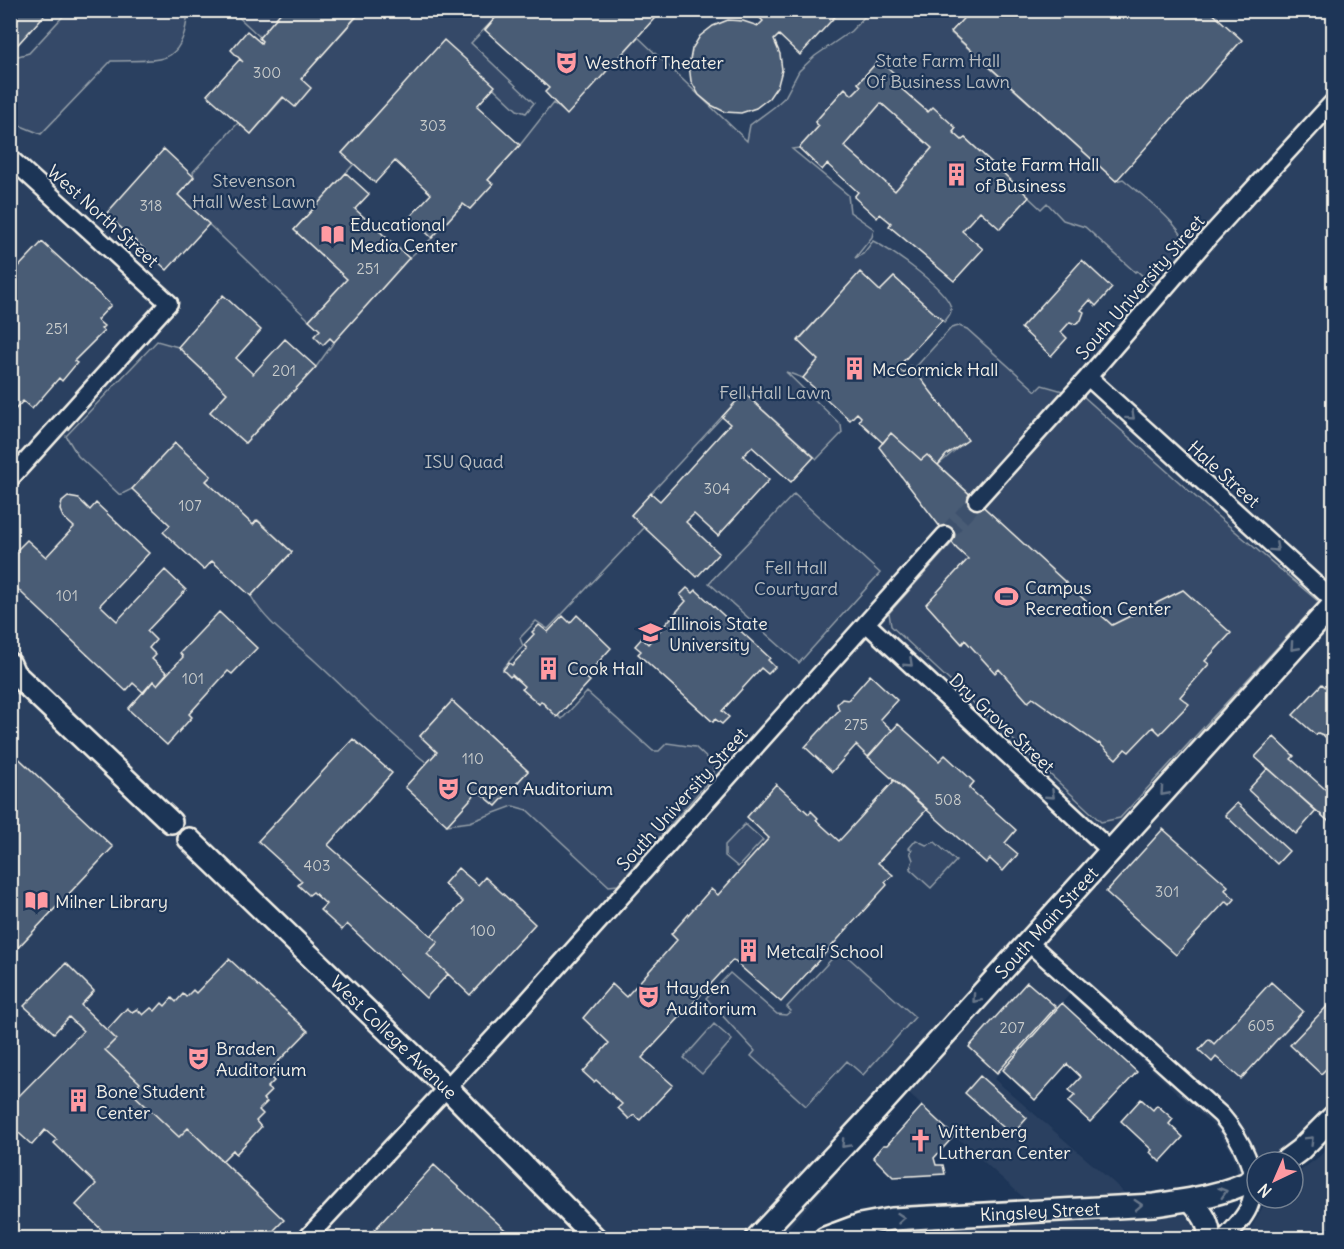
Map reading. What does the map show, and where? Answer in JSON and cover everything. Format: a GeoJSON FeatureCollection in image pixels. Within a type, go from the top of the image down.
{"type":"FeatureCollection","features":[{"type":"Feature","properties":{"kind":"main road","name":"South Main Street"},"geometry":{"type":"LineString","coordinates":[[757,1239],[862,1126],[1334,602]]}},
{"type":"Feature","properties":{"kind":"main road"},"geometry":{"type":"LineString","coordinates":[[12,669],[171,822]]}},
{"type":"Feature","properties":{"kind":"main road","name":"West College Avenue"},"geometry":{"type":"LineString","coordinates":[[189,839],[447,1088],[596,1239]]}},
{"type":"Feature","properties":{"kind":"main road"},"geometry":{"type":"LineString","coordinates":[[1297,1150],[1334,1116]]}},
{"type":"Feature","properties":{"kind":"main road","name":"Kingsley Street"},"geometry":{"type":"LineString","coordinates":[[825,1239],[860,1225],[892,1219],[1143,1205],[1191,1200],[1222,1193],[1245,1183]]}},
{"type":"Feature","properties":{"kind":"main road"},"geometry":{"type":"LineString","coordinates":[[1191,1200],[1206,1217],[1210,1230],[1209,1239]]}},
{"type":"Feature","properties":{"kind":"street","name":"South University Street"},"geometry":{"type":"LineString","coordinates":[[977,500],[1088,377],[1209,237],[1334,101]]}},
{"type":"Feature","properties":{"kind":"street","name":"West North Street"},"geometry":{"type":"LineString","coordinates":[[10,158],[169,303],[10,479]]}},
{"type":"Feature","properties":{"kind":"street","name":"Hale Street"},"geometry":{"type":"LineString","coordinates":[[1088,377],[1334,602]]}},
{"type":"Feature","properties":{"kind":"street","name":"South University Street"},"geometry":{"type":"LineString","coordinates":[[307,1239],[524,1005],[945,535]]}},
{"type":"Feature","properties":{"kind":"street","name":"Dry Grove Street"},"geometry":{"type":"LineString","coordinates":[[866,623],[1111,851]]}},
{"type":"Feature","properties":{"kind":"street"},"geometry":{"type":"LineString","coordinates":[[1028,942],[1221,1115],[1232,1128],[1245,1154]]}},
{"type":"Feature","properties":{"kind":"street"},"geometry":{"type":"LineString","coordinates":[[1225,1239],[1246,1210]]}},
{"type":"Feature","properties":{"kind":"shaded area","name":"Illinois State University"},"geometry":{"type":"Polygon","coordinates":[[[10,11],[1333,11],[1333,586],[1165,772],[1181,787],[1333,620],[1333,1097],[1280,1150],[1245,1150],[1245,1169],[1237,1173],[1230,1149],[1215,1127],[1069,995],[994,1079],[1114,1183],[1146,1214],[1190,1215],[1201,1231],[1200,1238],[803,1238],[823,1226],[903,1204],[1025,1199],[908,1093],[780,1238],[11,1238],[10,11]]]}},
{"type":"Feature","properties":{"kind":"shaded area"},"geometry":{"type":"Polygon","coordinates":[[[1333,1140],[1333,1238],[1241,1238],[1252,1226],[1261,1210],[1305,1210],[1305,1167],[1320,1156],[1333,1140]]]}},
{"type":"Feature","properties":{"kind":"green space"},"geometry":{"type":"Polygon","coordinates":[[[68,11],[188,11],[181,43],[174,52],[155,60],[111,61],[41,134],[11,122],[11,58],[29,53],[68,11]]]}},
{"type":"Feature","properties":{"kind":"green space"},"geometry":{"type":"Polygon","coordinates":[[[232,11],[283,11],[260,37],[232,11]]]}},
{"type":"Feature","properties":{"kind":"green space","name":"Stevenson Hall West Lawn"},"geometry":{"type":"Polygon","coordinates":[[[362,11],[502,11],[471,43],[534,103],[526,113],[517,110],[444,41],[342,153],[354,164],[294,230],[347,279],[309,320],[178,195],[194,177],[193,172],[238,123],[251,134],[362,11]]]}},
{"type":"Feature","properties":{"kind":"green space","name":"ISU Quad"},"geometry":{"type":"Polygon","coordinates":[[[870,11],[971,11],[951,33],[1116,181],[1123,179],[1160,211],[1184,239],[1183,251],[1153,285],[1085,227],[1063,220],[1047,203],[1041,209],[965,138],[962,140],[953,132],[956,128],[933,108],[928,112],[897,85],[901,80],[879,60],[858,83],[861,86],[852,95],[844,89],[815,122],[819,126],[799,148],[792,149],[848,195],[850,212],[874,229],[872,237],[855,258],[863,254],[873,241],[931,282],[949,302],[950,315],[944,322],[894,277],[880,291],[860,273],[798,340],[818,360],[803,378],[786,372],[841,425],[842,433],[817,459],[744,393],[631,515],[644,528],[548,629],[536,621],[520,638],[523,646],[503,668],[562,719],[587,692],[653,751],[659,751],[667,743],[695,747],[714,765],[714,775],[618,885],[609,886],[527,810],[513,806],[470,822],[447,825],[478,791],[496,806],[528,771],[452,701],[420,736],[437,752],[427,763],[280,631],[251,596],[292,552],[258,520],[253,525],[206,481],[211,476],[175,443],[132,489],[120,495],[78,456],[66,436],[157,341],[178,347],[227,393],[210,412],[245,443],[316,367],[334,342],[409,258],[432,238],[463,204],[470,209],[492,184],[488,180],[520,145],[553,103],[567,114],[638,37],[747,141],[750,125],[785,97],[799,71],[815,56],[851,31],[870,11]]]}},
{"type":"Feature","properties":{"kind":"green space"},"geometry":{"type":"Polygon","coordinates":[[[881,103],[932,148],[895,191],[844,146],[881,103]]]}},
{"type":"Feature","properties":{"kind":"green space"},"geometry":{"type":"Polygon","coordinates":[[[959,326],[967,329],[1036,391],[1042,385],[1084,397],[1216,515],[1319,602],[1120,818],[1101,822],[891,626],[889,613],[984,507],[938,465],[967,440],[913,370],[951,328],[959,326]]]}},
{"type":"Feature","properties":{"kind":"green space","name":"Fell Hall Courtyard"},"geometry":{"type":"Polygon","coordinates":[[[794,494],[880,573],[799,663],[709,583],[794,494]]]}},
{"type":"Feature","properties":{"kind":"green space"},"geometry":{"type":"Polygon","coordinates":[[[745,824],[763,840],[738,867],[725,856],[725,845],[745,824]]]}},
{"type":"Feature","properties":{"kind":"green space"},"geometry":{"type":"Polygon","coordinates":[[[916,840],[926,845],[935,842],[956,861],[931,888],[910,869],[913,860],[910,852],[912,850],[909,848],[916,840]]]}},
{"type":"Feature","properties":{"kind":"green space"},"geometry":{"type":"Polygon","coordinates":[[[840,950],[915,1017],[863,1075],[847,1061],[806,1106],[751,1056],[755,1051],[706,998],[730,973],[777,1014],[786,1015],[791,1011],[787,1007],[840,950]]]}},
{"type":"Feature","properties":{"kind":"green space"},"geometry":{"type":"Polygon","coordinates":[[[714,1024],[732,1040],[702,1074],[684,1058],[714,1024]]]}},
{"type":"Feature","properties":{"kind":"building"},"geometry":{"type":"Polygon","coordinates":[[[10,10],[49,10],[10,53],[10,10]]]}},
{"type":"Feature","properties":{"kind":"building"},"geometry":{"type":"Polygon","coordinates":[[[283,10],[362,10],[301,79],[311,88],[295,107],[283,97],[251,134],[207,95],[240,59],[231,50],[247,31],[261,43],[259,38],[283,10]]]}},
{"type":"Feature","properties":{"kind":"building","name":"Westhoff Theater"},"geometry":{"type":"Polygon","coordinates":[[[502,10],[662,10],[567,115],[545,92],[549,88],[485,30],[502,10]]]}},
{"type":"Feature","properties":{"kind":"building"},"geometry":{"type":"Polygon","coordinates":[[[752,10],[841,10],[800,55],[779,35],[774,40],[780,54],[782,70],[778,85],[769,98],[756,108],[741,113],[725,112],[711,105],[699,95],[691,81],[689,65],[692,49],[700,36],[713,26],[728,20],[743,21],[758,26],[763,21],[752,10]]]}},
{"type":"Feature","properties":{"kind":"building"},"geometry":{"type":"Polygon","coordinates":[[[971,10],[1209,10],[1242,40],[1116,181],[951,32],[971,10]]]}},
{"type":"Feature","properties":{"kind":"building"},"geometry":{"type":"Polygon","coordinates":[[[444,40],[495,86],[477,106],[520,145],[488,180],[493,184],[470,209],[463,204],[432,238],[410,217],[431,194],[395,161],[375,183],[342,153],[444,40]]]}},
{"type":"Feature","properties":{"kind":"building","name":"State Farm Hall of Business"},"geometry":{"type":"Polygon","coordinates":[[[879,60],[902,80],[897,85],[928,112],[933,107],[956,128],[953,132],[962,140],[965,138],[1029,197],[1000,229],[980,211],[962,231],[983,249],[954,281],[889,226],[891,223],[880,214],[877,218],[854,197],[858,192],[827,164],[822,170],[799,148],[819,126],[815,122],[845,88],[852,95],[861,86],[858,83],[879,60]],[[881,103],[844,146],[895,191],[932,148],[881,103]]]}},
{"type":"Feature","properties":{"kind":"building"},"geometry":{"type":"Polygon","coordinates":[[[164,149],[194,177],[178,195],[209,224],[167,270],[106,214],[164,149]]]}},
{"type":"Feature","properties":{"kind":"building"},"geometry":{"type":"Polygon","coordinates":[[[346,173],[369,194],[355,209],[409,258],[334,342],[330,338],[323,345],[314,336],[320,330],[309,320],[347,279],[294,230],[346,173]]]}},
{"type":"Feature","properties":{"kind":"building"},"geometry":{"type":"Polygon","coordinates":[[[42,242],[111,305],[97,320],[104,326],[101,329],[104,331],[74,361],[77,363],[62,381],[59,378],[32,409],[23,401],[10,415],[10,276],[42,242]]]}},
{"type":"Feature","properties":{"kind":"building"},"geometry":{"type":"Polygon","coordinates":[[[1082,260],[1112,288],[1096,306],[1090,300],[1081,310],[1084,312],[1081,320],[1075,324],[1070,322],[1061,332],[1067,338],[1051,356],[1021,328],[1082,260]]]}},
{"type":"Feature","properties":{"kind":"building","name":"McCormick Hall"},"geometry":{"type":"Polygon","coordinates":[[[860,272],[880,291],[894,277],[942,320],[897,368],[904,373],[911,366],[968,440],[946,455],[938,465],[927,455],[921,460],[891,433],[883,443],[859,421],[861,417],[857,413],[850,420],[803,378],[818,360],[798,341],[860,272]]]}},
{"type":"Feature","properties":{"kind":"building"},"geometry":{"type":"Polygon","coordinates":[[[223,295],[261,330],[236,358],[253,374],[285,339],[316,367],[245,443],[210,412],[227,393],[178,347],[223,295]]]}},
{"type":"Feature","properties":{"kind":"building"},"geometry":{"type":"Polygon","coordinates":[[[744,393],[814,457],[791,482],[752,447],[743,456],[769,480],[718,536],[694,514],[686,522],[719,553],[697,577],[631,515],[651,493],[660,501],[730,424],[722,417],[744,393]]]}},
{"type":"Feature","properties":{"kind":"building","name":"Campus Recreation Center"},"geometry":{"type":"Polygon","coordinates":[[[891,433],[921,460],[927,455],[1112,625],[1183,590],[1231,633],[1205,661],[1209,664],[1180,697],[1189,704],[1160,734],[1153,727],[1129,752],[1125,749],[1116,759],[1099,743],[1033,698],[1028,702],[999,669],[995,673],[965,640],[962,644],[926,604],[968,559],[957,549],[879,447],[891,433]]]}},
{"type":"Feature","properties":{"kind":"building"},"geometry":{"type":"Polygon","coordinates":[[[175,443],[211,476],[206,481],[253,525],[257,520],[292,552],[251,596],[212,561],[204,570],[163,532],[170,525],[132,489],[175,443]]]}},
{"type":"Feature","properties":{"kind":"building"},"geometry":{"type":"Polygon","coordinates":[[[68,497],[79,499],[90,510],[96,503],[149,553],[100,605],[117,621],[165,570],[186,590],[147,631],[156,640],[149,648],[156,655],[152,659],[167,673],[157,685],[153,681],[144,693],[133,683],[126,691],[10,582],[10,557],[27,540],[46,557],[74,527],[63,517],[60,510],[62,502],[68,497]]]}},
{"type":"Feature","properties":{"kind":"building"},"geometry":{"type":"Polygon","coordinates":[[[687,588],[693,593],[696,590],[770,658],[768,660],[775,667],[768,674],[761,668],[722,711],[729,717],[722,724],[715,719],[713,722],[638,654],[641,651],[635,646],[642,638],[648,644],[686,601],[680,595],[687,588]]]}},
{"type":"Feature","properties":{"kind":"building"},"geometry":{"type":"Polygon","coordinates":[[[219,612],[257,648],[232,674],[228,671],[189,714],[192,717],[167,745],[128,709],[153,681],[157,685],[183,657],[180,653],[219,612]]]}},
{"type":"Feature","properties":{"kind":"building","name":"Cook Hall"},"geometry":{"type":"Polygon","coordinates":[[[577,615],[611,648],[585,677],[590,681],[557,717],[541,701],[539,704],[522,689],[524,686],[512,675],[510,677],[503,670],[509,663],[512,665],[527,649],[524,645],[539,625],[548,632],[563,616],[570,623],[577,615]]]}},
{"type":"Feature","properties":{"kind":"building"},"geometry":{"type":"Polygon","coordinates":[[[870,675],[897,700],[880,719],[892,730],[868,757],[856,745],[832,772],[805,747],[839,710],[837,704],[842,699],[848,700],[870,675]]]}},
{"type":"Feature","properties":{"kind":"building"},"geometry":{"type":"Polygon","coordinates":[[[1322,684],[1334,695],[1334,745],[1323,735],[1318,733],[1316,735],[1293,715],[1322,684]]]}},
{"type":"Feature","properties":{"kind":"building"},"geometry":{"type":"Polygon","coordinates":[[[452,701],[528,771],[496,806],[478,791],[447,825],[405,787],[437,752],[420,736],[452,701]]]}},
{"type":"Feature","properties":{"kind":"building"},"geometry":{"type":"Polygon","coordinates":[[[898,724],[939,761],[945,755],[974,782],[969,788],[1016,830],[1005,843],[1018,854],[1003,871],[990,859],[986,863],[868,757],[898,724]]]}},
{"type":"Feature","properties":{"kind":"building"},"geometry":{"type":"Polygon","coordinates":[[[1274,737],[1294,756],[1291,759],[1334,797],[1334,826],[1255,757],[1274,737]]]}},
{"type":"Feature","properties":{"kind":"building"},"geometry":{"type":"Polygon","coordinates":[[[353,739],[392,773],[328,845],[438,942],[427,954],[448,974],[426,998],[347,924],[342,930],[320,910],[326,904],[313,892],[309,895],[298,885],[302,881],[258,841],[353,739]]]}},
{"type":"Feature","properties":{"kind":"building","name":"Milner Library"},"geometry":{"type":"Polygon","coordinates":[[[10,750],[113,847],[10,956],[10,750]]]}},
{"type":"Feature","properties":{"kind":"building"},"geometry":{"type":"Polygon","coordinates":[[[1268,768],[1316,811],[1296,834],[1248,790],[1268,768]]]}},
{"type":"Feature","properties":{"kind":"building","name":"Metcalf School"},"geometry":{"type":"Polygon","coordinates":[[[892,778],[927,809],[878,863],[893,875],[885,882],[887,885],[781,1002],[733,960],[642,1058],[673,1085],[640,1120],[634,1115],[629,1119],[618,1108],[622,1104],[596,1080],[594,1082],[583,1072],[609,1043],[583,1018],[612,984],[626,997],[677,940],[671,934],[711,889],[718,895],[769,838],[747,817],[776,784],[809,814],[811,811],[818,818],[816,820],[839,841],[893,782],[892,778]]]}},
{"type":"Feature","properties":{"kind":"building"},"geometry":{"type":"Polygon","coordinates":[[[1237,803],[1289,851],[1277,864],[1225,815],[1237,803]]]}},
{"type":"Feature","properties":{"kind":"building"},"geometry":{"type":"Polygon","coordinates":[[[1163,829],[1228,886],[1225,890],[1235,899],[1230,905],[1226,901],[1176,955],[1106,892],[1163,829]]]}},
{"type":"Feature","properties":{"kind":"building"},"geometry":{"type":"Polygon","coordinates":[[[458,868],[478,885],[485,877],[535,924],[470,995],[427,954],[438,942],[431,936],[463,902],[444,884],[458,868]]]}},
{"type":"Feature","properties":{"kind":"building","name":"Braden Auditorium"},"geometry":{"type":"Polygon","coordinates":[[[229,959],[308,1031],[274,1066],[278,1069],[270,1077],[274,1081],[267,1088],[271,1091],[263,1099],[267,1102],[259,1110],[263,1114],[256,1121],[261,1127],[236,1154],[233,1150],[222,1161],[188,1128],[179,1137],[131,1092],[140,1083],[105,1050],[116,1039],[107,1030],[127,1008],[132,1012],[137,1009],[143,1015],[151,1008],[155,1011],[162,1003],[165,1006],[172,998],[176,1002],[183,994],[186,997],[193,990],[196,993],[229,959]]]}},
{"type":"Feature","properties":{"kind":"building","name":"Bone Student Center"},"geometry":{"type":"Polygon","coordinates":[[[66,963],[94,991],[81,1005],[116,1039],[105,1050],[140,1083],[131,1092],[179,1137],[188,1128],[284,1220],[266,1238],[146,1238],[137,1230],[129,1238],[110,1238],[76,1205],[96,1184],[54,1143],[57,1140],[45,1130],[32,1145],[10,1125],[10,1101],[13,1102],[83,1031],[69,1017],[54,1033],[24,1006],[66,963]]]}},
{"type":"Feature","properties":{"kind":"building"},"geometry":{"type":"Polygon","coordinates":[[[1027,982],[1056,1007],[997,1073],[969,1047],[1027,982]]]}},
{"type":"Feature","properties":{"kind":"building"},"geometry":{"type":"Polygon","coordinates":[[[1271,982],[1303,1011],[1241,1079],[1216,1057],[1212,1062],[1199,1050],[1209,1039],[1214,1044],[1271,982]]]}},
{"type":"Feature","properties":{"kind":"building"},"geometry":{"type":"Polygon","coordinates":[[[1332,1001],[1334,1061],[1321,1074],[1290,1045],[1332,1001]]]}},
{"type":"Feature","properties":{"kind":"building"},"geometry":{"type":"Polygon","coordinates":[[[1062,1003],[1137,1072],[1090,1122],[1068,1102],[1075,1095],[1069,1090],[1081,1077],[1067,1064],[1035,1100],[1003,1070],[1062,1003]]]}},
{"type":"Feature","properties":{"kind":"building"},"geometry":{"type":"Polygon","coordinates":[[[980,1076],[1027,1118],[1012,1135],[965,1093],[980,1076]]]}},
{"type":"Feature","properties":{"kind":"building"},"geometry":{"type":"Polygon","coordinates":[[[1141,1099],[1153,1110],[1157,1105],[1173,1119],[1169,1124],[1183,1137],[1160,1162],[1150,1152],[1152,1150],[1121,1121],[1141,1099]]]}},
{"type":"Feature","properties":{"kind":"building","name":"Wittenberg Lutheran Center"},"geometry":{"type":"Polygon","coordinates":[[[922,1106],[954,1136],[934,1158],[936,1165],[943,1165],[945,1174],[893,1177],[873,1157],[922,1106]]]}},
{"type":"Feature","properties":{"kind":"building"},"geometry":{"type":"Polygon","coordinates":[[[434,1165],[514,1238],[367,1238],[434,1165]]]}},
{"type":"Feature","properties":{"kind":"tunnel"},"geometry":{"type":"LineString","coordinates":[[945,535],[977,500]]}},
{"type":"Feature","properties":{"kind":"place","name":"Westhoff Theater"},"geometry":{"type":"Point","coordinates":[567,62]}},
{"type":"Feature","properties":{"kind":"place","name":"State Farm Hall of Business"},"geometry":{"type":"Point","coordinates":[957,174]}},
{"type":"Feature","properties":{"kind":"place","name":"Educational Media Center"},"geometry":{"type":"Point","coordinates":[332,234]}},
{"type":"Feature","properties":{"kind":"place","name":"McCormick Hall"},"geometry":{"type":"Point","coordinates":[854,369]}},
{"type":"Feature","properties":{"kind":"place","name":"Campus Recreation Center"},"geometry":{"type":"Point","coordinates":[1007,597]}},
{"type":"Feature","properties":{"kind":"place","name":"Illinois State University"},"geometry":{"type":"Point","coordinates":[651,633]}},
{"type":"Feature","properties":{"kind":"place","name":"Cook Hall"},"geometry":{"type":"Point","coordinates":[549,668]}},
{"type":"Feature","properties":{"kind":"place","name":"Capen Auditorium"},"geometry":{"type":"Point","coordinates":[448,788]}},
{"type":"Feature","properties":{"kind":"place","name":"Milner Library"},"geometry":{"type":"Point","coordinates":[37,901]}},
{"type":"Feature","properties":{"kind":"place","name":"Metcalf School"},"geometry":{"type":"Point","coordinates":[748,951]}},
{"type":"Feature","properties":{"kind":"place","name":"Hayden Auditorium"},"geometry":{"type":"Point","coordinates":[648,997]}},
{"type":"Feature","properties":{"kind":"place","name":"Braden Auditorium"},"geometry":{"type":"Point","coordinates":[198,1058]}},
{"type":"Feature","properties":{"kind":"place","name":"Bone Student Center"},"geometry":{"type":"Point","coordinates":[78,1101]}},
{"type":"Feature","properties":{"kind":"place","name":"Wittenberg Lutheran Center"},"geometry":{"type":"Point","coordinates":[920,1141]}},
{"type":"Feature","properties":{"kind":"park label","name":"State Farm Hall Of Business Lawn"},"geometry":{"type":"Point","coordinates":[938,70]}},
{"type":"Feature","properties":{"kind":"park label","name":"Fell Hall Lawn"},"geometry":{"type":"Point","coordinates":[775,392]}}]}
